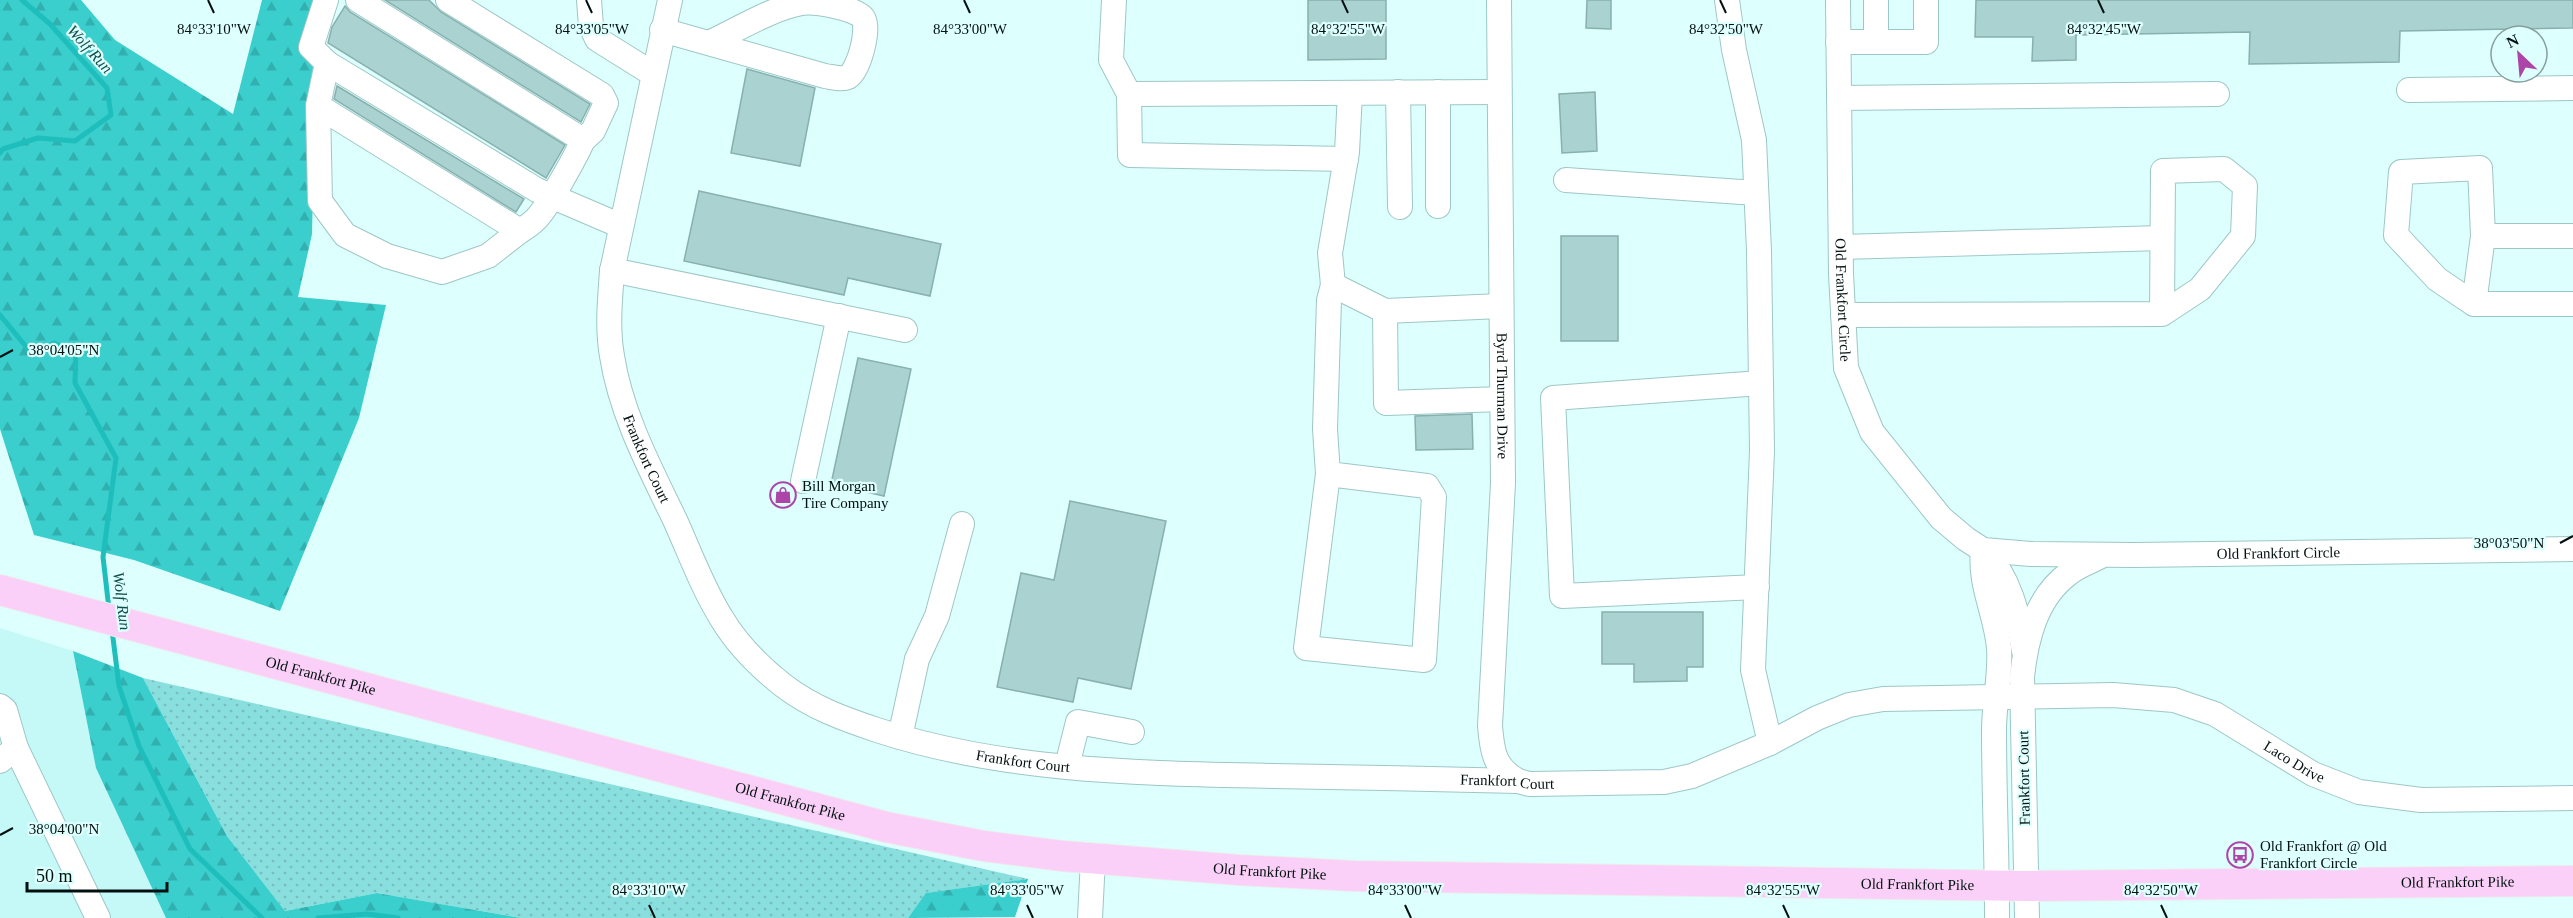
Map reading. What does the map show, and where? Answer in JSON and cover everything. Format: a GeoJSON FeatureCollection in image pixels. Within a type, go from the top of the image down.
{"type":"FeatureCollection","features":[{"type":"Feature","properties":{"kind":"main road","name":"Old Frankfort Pike"},"geometry":{"type":"LineString","coordinates":[[0,590],[886,827],[983,846],[1093,859],[1354,876],[2026,886],[2551,879],[2573,881]]}},
{"type":"Feature","properties":{"kind":"street"},"geometry":{"type":"LineString","coordinates":[[326,0],[311,47],[327,63],[537,190],[621,226]]}},
{"type":"Feature","properties":{"kind":"street"},"geometry":{"type":"LineString","coordinates":[[358,0],[583,140]]}},
{"type":"Feature","properties":{"kind":"street"},"geometry":{"type":"LineString","coordinates":[[327,63],[318,106],[320,201],[345,235],[387,256],[442,272],[489,256],[536,219],[583,140],[593,131],[606,103],[602,95],[448,0]]}},
{"type":"Feature","properties":{"kind":"street"},"geometry":{"type":"LineString","coordinates":[[589,0],[591,26],[597,39],[653,74]]}},
{"type":"Feature","properties":{"kind":"street","name":"Frankfort Court"},"geometry":{"type":"LineString","coordinates":[[670,0],[612,270],[609,315],[612,357],[626,408],[643,455],[722,620],[751,656],[785,686],[827,713],[900,737],[971,755],[1050,766],[1155,773],[1518,781],[1529,784],[1664,782],[1692,776],[1770,743],[1817,718],[1849,705],[1883,699],[2022,697],[2027,918]]}},
{"type":"Feature","properties":{"kind":"street"},"geometry":{"type":"LineString","coordinates":[[1114,0],[1111,60],[1130,94],[1130,155],[1346,159]]}},
{"type":"Feature","properties":{"kind":"street","name":"Byrd Thurman Drive"},"geometry":{"type":"LineString","coordinates":[[1498,0],[1503,483],[1490,726],[1491,748],[1496,764],[1506,775],[1518,781]]}},
{"type":"Feature","properties":{"kind":"street"},"geometry":{"type":"LineString","coordinates":[[1727,0],[1734,50],[1754,140],[1762,451],[1754,670],[1770,743]]}},
{"type":"Feature","properties":{"kind":"street","name":"Old Frankfort Circle"},"geometry":{"type":"LineString","coordinates":[[1838,0],[1841,247],[1846,368],[1872,432],[1941,518],[1983,550],[1996,563],[2007,585],[2024,654]]}},
{"type":"Feature","properties":{"kind":"street"},"geometry":{"type":"LineString","coordinates":[[1876,0],[1876,42]]}},
{"type":"Feature","properties":{"kind":"street"},"geometry":{"type":"LineString","coordinates":[[1838,42],[1926,42],[1926,0]]}},
{"type":"Feature","properties":{"kind":"street"},"geometry":{"type":"LineString","coordinates":[[662,30],[709,43],[840,78],[848,76],[855,69],[861,54],[866,25],[862,17],[853,10],[805,2],[790,6],[709,43]]}},
{"type":"Feature","properties":{"kind":"street"},"geometry":{"type":"LineString","coordinates":[[2409,90],[2573,88]]}},
{"type":"Feature","properties":{"kind":"street"},"geometry":{"type":"LineString","coordinates":[[1398,92],[1400,207]]}},
{"type":"Feature","properties":{"kind":"street"},"geometry":{"type":"LineString","coordinates":[[1438,92],[1438,206]]}},
{"type":"Feature","properties":{"kind":"street"},"geometry":{"type":"LineString","coordinates":[[1130,94],[1499,92]]}},
{"type":"Feature","properties":{"kind":"street"},"geometry":{"type":"LineString","coordinates":[[1328,474],[1427,486],[1434,497],[1424,660],[1306,648],[1328,474],[1325,429],[1329,300],[1333,285],[1330,253],[1346,159],[1350,93]]}},
{"type":"Feature","properties":{"kind":"street"},"geometry":{"type":"LineString","coordinates":[[1839,98],[2217,94]]}},
{"type":"Feature","properties":{"kind":"street"},"geometry":{"type":"LineString","coordinates":[[318,106],[520,231]]}},
{"type":"Feature","properties":{"kind":"street"},"geometry":{"type":"LineString","coordinates":[[2474,304],[2482,236],[2480,168],[2402,172],[2396,235],[2436,279],[2474,304],[2573,304]]}},
{"type":"Feature","properties":{"kind":"street"},"geometry":{"type":"LineString","coordinates":[[1843,315],[2162,314],[2200,289],[2243,236],[2245,186],[2224,169],[2163,171],[2162,314]]}},
{"type":"Feature","properties":{"kind":"street"},"geometry":{"type":"LineString","coordinates":[[1566,180],[1756,193]]}},
{"type":"Feature","properties":{"kind":"street"},"geometry":{"type":"LineString","coordinates":[[2482,236],[2573,236]]}},
{"type":"Feature","properties":{"kind":"street"},"geometry":{"type":"LineString","coordinates":[[1841,247],[2162,238]]}},
{"type":"Feature","properties":{"kind":"street"},"geometry":{"type":"LineString","coordinates":[[612,270],[905,330]]}},
{"type":"Feature","properties":{"kind":"street"},"geometry":{"type":"LineString","coordinates":[[1333,285],[1385,311],[1501,306]]}},
{"type":"Feature","properties":{"kind":"street"},"geometry":{"type":"LineString","coordinates":[[1385,311],[1386,403],[1502,399]]}},
{"type":"Feature","properties":{"kind":"street"},"geometry":{"type":"LineString","coordinates":[[803,481],[839,316]]}},
{"type":"Feature","properties":{"kind":"street"},"geometry":{"type":"LineString","coordinates":[[1757,587],[1562,597],[1553,398],[1761,383]]}},
{"type":"Feature","properties":{"kind":"street"},"geometry":{"type":"LineString","coordinates":[[900,737],[917,659],[937,616],[962,524]]}},
{"type":"Feature","properties":{"kind":"street","name":"Old Frankfort Circle"},"geometry":{"type":"LineString","coordinates":[[1983,550],[2009,553],[2103,555],[2573,549]]}},
{"type":"Feature","properties":{"kind":"street"},"geometry":{"type":"LineString","coordinates":[[1983,550],[1981,567],[1983,582],[1992,606],[1999,651],[1997,696]]}},
{"type":"Feature","properties":{"kind":"street"},"geometry":{"type":"LineString","coordinates":[[2022,697],[2024,654],[2042,602],[2068,573],[2103,555]]}},
{"type":"Feature","properties":{"kind":"street","name":"Laco Drive"},"geometry":{"type":"LineString","coordinates":[[2022,697],[2113,695],[2174,700],[2215,714],[2313,774],[2359,792],[2376,796],[2421,800],[2573,798]]}},
{"type":"Feature","properties":{"kind":"street","name":"Frankfort Court"},"geometry":{"type":"LineString","coordinates":[[1997,696],[1994,727],[1997,918]]}},
{"type":"Feature","properties":{"kind":"street"},"geometry":{"type":"LineString","coordinates":[[0,706],[5,710],[8,755],[98,918]]}},
{"type":"Feature","properties":{"kind":"street"},"geometry":{"type":"LineString","coordinates":[[1067,766],[1078,722],[1132,732]]}},
{"type":"Feature","properties":{"kind":"street"},"geometry":{"type":"LineString","coordinates":[[1090,918],[1093,859]]}},
{"type":"Feature","properties":{"kind":"shaded area"},"geometry":{"type":"Polygon","coordinates":[[[0,628],[73,651],[96,768],[166,918],[0,918],[0,628]]]}},
{"type":"Feature","properties":{"kind":"shaded area"},"geometry":{"type":"Polygon","coordinates":[[[143,678],[1028,879],[927,893],[908,918],[521,918],[377,893],[285,911],[227,836],[143,678]]]}},
{"type":"Feature","properties":{"kind":"green space"},"geometry":{"type":"Polygon","coordinates":[[[0,0],[81,0],[115,40],[233,114],[262,0],[317,0],[312,234],[298,297],[386,305],[359,418],[280,611],[134,560],[34,535],[0,429],[0,0]]]}},
{"type":"Feature","properties":{"kind":"green space"},"geometry":{"type":"Polygon","coordinates":[[[73,651],[143,678],[227,836],[285,911],[377,893],[521,918],[166,918],[96,768],[73,651]]]}},
{"type":"Feature","properties":{"kind":"green space"},"geometry":{"type":"Polygon","coordinates":[[[1028,879],[1015,917],[908,918],[926,893],[1028,879]]]}},
{"type":"Feature","properties":{"kind":"building"},"geometry":{"type":"Polygon","coordinates":[[[385,0],[429,0],[441,12],[590,104],[581,122],[385,0]]]}},
{"type":"Feature","properties":{"kind":"building"},"geometry":{"type":"Polygon","coordinates":[[[1308,0],[1386,0],[1386,59],[1308,60],[1308,0]]]}},
{"type":"Feature","properties":{"kind":"building"},"geometry":{"type":"Polygon","coordinates":[[[1587,0],[1611,0],[1611,29],[1586,28],[1587,0]]]}},
{"type":"Feature","properties":{"kind":"building"},"geometry":{"type":"Polygon","coordinates":[[[1976,0],[2573,0],[2573,28],[2549,28],[2549,24],[2489,24],[2489,29],[2400,31],[2399,62],[2249,64],[2250,32],[2076,35],[2076,60],[2032,61],[2033,37],[1975,37],[1976,0]]]}},
{"type":"Feature","properties":{"kind":"building"},"geometry":{"type":"Polygon","coordinates":[[[345,6],[350,12],[565,145],[546,178],[328,43],[332,27],[345,6]]]}},
{"type":"Feature","properties":{"kind":"building"},"geometry":{"type":"Polygon","coordinates":[[[747,69],[815,88],[800,166],[731,153],[747,69]]]}},
{"type":"Feature","properties":{"kind":"building"},"geometry":{"type":"Polygon","coordinates":[[[337,86],[524,199],[516,212],[334,99],[337,86]]]}},
{"type":"Feature","properties":{"kind":"building"},"geometry":{"type":"Polygon","coordinates":[[[1595,92],[1597,151],[1562,153],[1559,94],[1595,92]]]}},
{"type":"Feature","properties":{"kind":"building"},"geometry":{"type":"Polygon","coordinates":[[[699,191],[941,244],[930,296],[848,278],[844,295],[684,261],[699,191]]]}},
{"type":"Feature","properties":{"kind":"building"},"geometry":{"type":"Polygon","coordinates":[[[1561,236],[1618,236],[1618,341],[1561,341],[1561,236]]]}},
{"type":"Feature","properties":{"kind":"building"},"geometry":{"type":"Polygon","coordinates":[[[858,358],[911,369],[884,496],[831,484],[858,358]]]}},
{"type":"Feature","properties":{"kind":"building"},"geometry":{"type":"Polygon","coordinates":[[[1472,414],[1473,449],[1416,450],[1415,416],[1472,414]]]}},
{"type":"Feature","properties":{"kind":"building"},"geometry":{"type":"Polygon","coordinates":[[[1070,501],[1166,521],[1131,689],[1078,678],[1073,702],[997,687],[1021,573],[1054,580],[1070,501]]]}},
{"type":"Feature","properties":{"kind":"building"},"geometry":{"type":"Polygon","coordinates":[[[1602,612],[1703,612],[1703,667],[1687,667],[1687,681],[1634,682],[1634,664],[1602,664],[1602,612]]]}},
{"type":"Feature","properties":{"kind":"waterway","name":"Wolf Run"},"geometry":{"type":"LineString","coordinates":[[0,153],[3,149],[38,138],[75,141],[111,115],[107,88],[50,24],[22,0]]}},
{"type":"Feature","properties":{"kind":"waterway","name":"Wolf Run"},"geometry":{"type":"LineString","coordinates":[[0,315],[33,355],[54,343],[76,353],[75,383],[116,458],[103,557],[109,609]]}},
{"type":"Feature","properties":{"kind":"waterway","name":"Wolf Run"},"geometry":{"type":"LineString","coordinates":[[112,630],[119,686],[139,746],[190,849],[262,918]]}},
{"type":"Feature","properties":{"kind":"waterway","name":"Wolf Run"},"geometry":{"type":"LineString","coordinates":[[318,918],[367,914],[398,918]]}},
{"type":"Feature","properties":{"kind":"place","name":"Bill Morgan Tire Company"},"geometry":{"type":"Point","coordinates":[783,495]}},
{"type":"Feature","properties":{"kind":"place","name":"Old Frankfort @ Old Frankfort Circle"},"geometry":{"type":"Point","coordinates":[2240,855]}}]}
